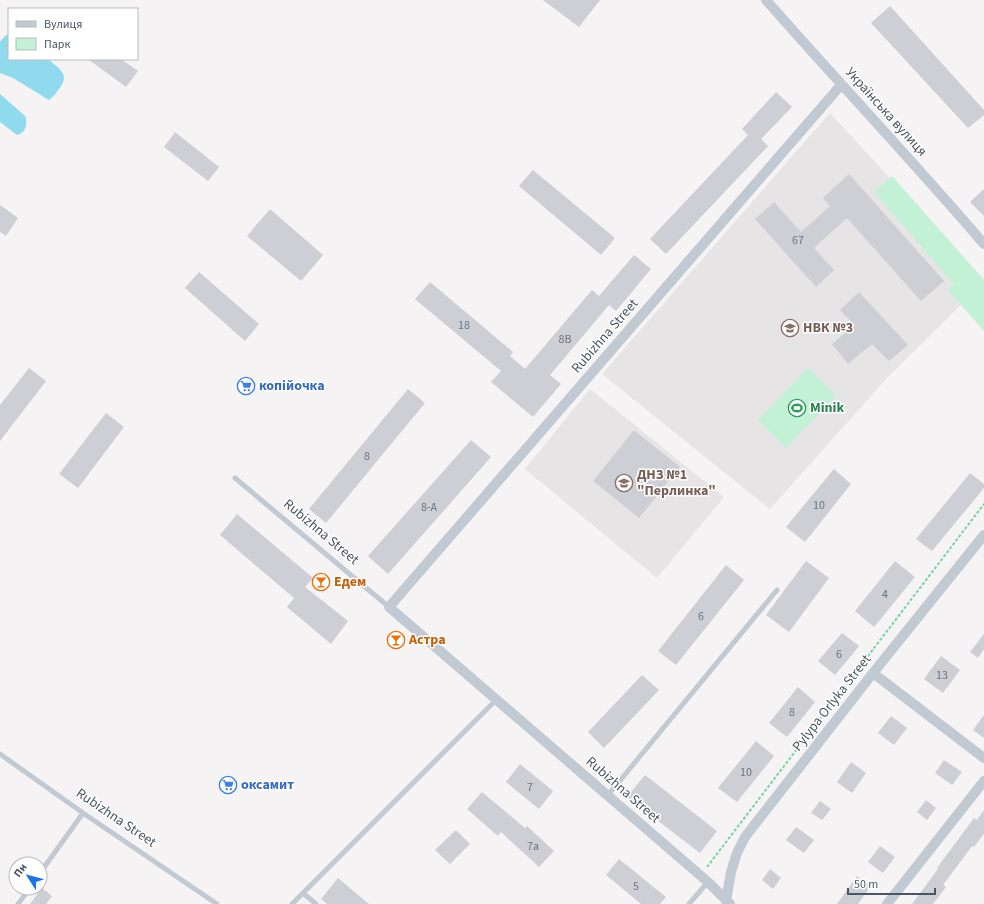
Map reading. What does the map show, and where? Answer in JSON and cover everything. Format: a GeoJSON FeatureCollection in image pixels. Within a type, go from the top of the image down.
{"type":"FeatureCollection","features":[{"type":"Feature","properties":{"kind":"street","name":"Українська вулиця"},"geometry":{"type":"LineString","coordinates":[[766,0],[933,185],[984,244]]}},
{"type":"Feature","properties":{"kind":"street","name":"Rubizhna Street"},"geometry":{"type":"LineString","coordinates":[[728,902],[608,795],[389,607],[841,84]]}},
{"type":"Feature","properties":{"kind":"street","name":"Pylypa Orlyka Street"},"geometry":{"type":"LineString","coordinates":[[728,902],[731,872],[737,853],[745,837],[873,673],[984,535]]}},
{"type":"Feature","properties":{"kind":"street"},"geometry":{"type":"LineString","coordinates":[[873,673],[984,758]]}},
{"type":"Feature","properties":{"kind":"street"},"geometry":{"type":"LineString","coordinates":[[887,904],[984,781]]}},
{"type":"Feature","properties":{"kind":"lane","name":"Rubizhna Street"},"geometry":{"type":"LineString","coordinates":[[235,478],[389,607]]}},
{"type":"Feature","properties":{"kind":"lane"},"geometry":{"type":"LineString","coordinates":[[608,795],[777,590]]}},
{"type":"Feature","properties":{"kind":"lane"},"geometry":{"type":"LineString","coordinates":[[292,904],[497,699]]}},
{"type":"Feature","properties":{"kind":"lane","name":"Rubizhna Street"},"geometry":{"type":"LineString","coordinates":[[0,754],[83,813],[217,904]]}},
{"type":"Feature","properties":{"kind":"lane"},"geometry":{"type":"LineString","coordinates":[[48,863],[83,813]]}},
{"type":"Feature","properties":{"kind":"lane"},"geometry":{"type":"LineString","coordinates":[[689,904],[704,879]]}},
{"type":"Feature","properties":{"kind":"lane"},"geometry":{"type":"LineString","coordinates":[[303,893],[316,904]]}},
{"type":"Feature","properties":{"kind":"path"},"geometry":{"type":"LineString","coordinates":[[704,879],[984,504]]}},
{"type":"Feature","properties":{"kind":"shaded area","name":"НВК №3"},"geometry":{"type":"Polygon","coordinates":[[[830,113],[984,280],[984,282],[886,379],[770,509],[602,374],[830,113]]]}},
{"type":"Feature","properties":{"kind":"shaded area","name":"ДНЗ №1 \"Перлинка\""},"geometry":{"type":"Polygon","coordinates":[[[590,389],[724,497],[657,578],[525,469],[590,389]]]}},
{"type":"Feature","properties":{"kind":"green space"},"geometry":{"type":"Polygon","coordinates":[[[892,176],[984,280],[984,331],[948,290],[954,284],[874,192],[892,176]]]}},
{"type":"Feature","properties":{"kind":"green space","name":"Minik"},"geometry":{"type":"Polygon","coordinates":[[[808,368],[836,396],[786,448],[758,420],[808,368]]]}},
{"type":"Feature","properties":{"kind":"water"},"geometry":{"type":"Polygon","coordinates":[[[8,34],[8,60],[49,60],[62,72],[64,79],[62,84],[49,100],[13,78],[0,73],[0,42],[8,34]]]}},
{"type":"Feature","properties":{"kind":"water"},"geometry":{"type":"Polygon","coordinates":[[[0,94],[25,116],[26,127],[20,134],[17,135],[0,122],[0,94]]]}},
{"type":"Feature","properties":{"kind":"building"},"geometry":{"type":"Polygon","coordinates":[[[543,0],[600,0],[579,27],[543,0]]]}},
{"type":"Feature","properties":{"kind":"building"},"geometry":{"type":"Polygon","coordinates":[[[890,6],[984,110],[984,115],[968,128],[871,23],[890,6]]]}},
{"type":"Feature","properties":{"kind":"building"},"geometry":{"type":"Polygon","coordinates":[[[89,60],[122,60],[138,71],[126,87],[89,60]]]}},
{"type":"Feature","properties":{"kind":"building"},"geometry":{"type":"Polygon","coordinates":[[[776,92],[792,107],[761,139],[768,146],[666,254],[650,239],[748,135],[742,129],[776,92]]]}},
{"type":"Feature","properties":{"kind":"building"},"geometry":{"type":"Polygon","coordinates":[[[175,132],[219,167],[208,181],[164,147],[175,132]]]}},
{"type":"Feature","properties":{"kind":"building"},"geometry":{"type":"Polygon","coordinates":[[[533,170],[615,238],[601,255],[519,186],[533,170]]]}},
{"type":"Feature","properties":{"kind":"building"},"geometry":{"type":"Polygon","coordinates":[[[849,174],[944,281],[921,301],[847,218],[814,248],[834,270],[816,287],[755,219],[774,202],[801,232],[830,206],[823,198],[849,174]]]}},
{"type":"Feature","properties":{"kind":"building"},"geometry":{"type":"Polygon","coordinates":[[[984,189],[984,216],[970,202],[984,189]]]}},
{"type":"Feature","properties":{"kind":"building"},"geometry":{"type":"Polygon","coordinates":[[[0,205],[18,218],[6,236],[0,232],[0,205]]]}},
{"type":"Feature","properties":{"kind":"building"},"geometry":{"type":"Polygon","coordinates":[[[270,209],[323,255],[301,281],[247,236],[270,209]]]}},
{"type":"Feature","properties":{"kind":"building"},"geometry":{"type":"Polygon","coordinates":[[[634,255],[651,269],[616,311],[609,305],[550,375],[561,384],[533,417],[491,382],[501,371],[415,299],[430,282],[513,352],[510,356],[525,369],[592,290],[599,296],[634,255]]]}},
{"type":"Feature","properties":{"kind":"building"},"geometry":{"type":"Polygon","coordinates":[[[199,272],[259,324],[245,341],[185,288],[199,272]]]}},
{"type":"Feature","properties":{"kind":"building"},"geometry":{"type":"Polygon","coordinates":[[[859,292],[908,345],[889,361],[872,344],[848,364],[832,344],[855,325],[840,310],[859,292]]]}},
{"type":"Feature","properties":{"kind":"building"},"geometry":{"type":"Polygon","coordinates":[[[29,368],[46,381],[0,441],[0,405],[29,368]]]}},
{"type":"Feature","properties":{"kind":"building"},"geometry":{"type":"Polygon","coordinates":[[[408,389],[425,403],[326,523],[309,509],[408,389]]]}},
{"type":"Feature","properties":{"kind":"building"},"geometry":{"type":"Polygon","coordinates":[[[106,413],[124,427],[78,488],[59,474],[106,413]]]}},
{"type":"Feature","properties":{"kind":"building"},"geometry":{"type":"Polygon","coordinates":[[[634,430],[680,467],[639,518],[593,481],[634,430]]]}},
{"type":"Feature","properties":{"kind":"building"},"geometry":{"type":"Polygon","coordinates":[[[471,440],[491,457],[388,574],[368,556],[471,440]]]}},
{"type":"Feature","properties":{"kind":"building"},"geometry":{"type":"Polygon","coordinates":[[[834,469],[851,484],[805,542],[786,527],[834,469]]]}},
{"type":"Feature","properties":{"kind":"building"},"geometry":{"type":"Polygon","coordinates":[[[970,473],[984,484],[984,488],[932,551],[916,539],[970,473]]]}},
{"type":"Feature","properties":{"kind":"building"},"geometry":{"type":"Polygon","coordinates":[[[237,514],[313,578],[305,587],[348,621],[331,644],[287,607],[294,598],[220,535],[237,514]]]}},
{"type":"Feature","properties":{"kind":"building"},"geometry":{"type":"Polygon","coordinates":[[[806,561],[829,578],[789,632],[766,615],[806,561]]]}},
{"type":"Feature","properties":{"kind":"building"},"geometry":{"type":"Polygon","coordinates":[[[895,561],[915,577],[874,627],[855,611],[895,561]]]}},
{"type":"Feature","properties":{"kind":"building"},"geometry":{"type":"Polygon","coordinates":[[[726,565],[744,580],[676,665],[658,651],[726,565]]]}},
{"type":"Feature","properties":{"kind":"building"},"geometry":{"type":"Polygon","coordinates":[[[842,633],[859,646],[835,675],[818,661],[842,633]]]}},
{"type":"Feature","properties":{"kind":"building"},"geometry":{"type":"Polygon","coordinates":[[[984,634],[984,649],[978,658],[970,652],[984,634]]]}},
{"type":"Feature","properties":{"kind":"building"},"geometry":{"type":"Polygon","coordinates":[[[941,656],[960,670],[943,693],[924,679],[941,656]]]}},
{"type":"Feature","properties":{"kind":"building"},"geometry":{"type":"Polygon","coordinates":[[[642,675],[659,690],[604,748],[588,732],[642,675]]]}},
{"type":"Feature","properties":{"kind":"building"},"geometry":{"type":"Polygon","coordinates":[[[798,687],[815,702],[787,737],[769,723],[798,687]]]}},
{"type":"Feature","properties":{"kind":"building"},"geometry":{"type":"Polygon","coordinates":[[[984,715],[984,738],[973,730],[984,715]]]}},
{"type":"Feature","properties":{"kind":"building"},"geometry":{"type":"Polygon","coordinates":[[[891,716],[907,728],[894,745],[878,733],[891,716]]]}},
{"type":"Feature","properties":{"kind":"building"},"geometry":{"type":"Polygon","coordinates":[[[756,741],[774,756],[737,802],[718,788],[756,741]]]}},
{"type":"Feature","properties":{"kind":"building"},"geometry":{"type":"Polygon","coordinates":[[[944,760],[962,772],[952,785],[935,773],[944,760]]]}},
{"type":"Feature","properties":{"kind":"building"},"geometry":{"type":"Polygon","coordinates":[[[851,762],[866,773],[852,793],[837,782],[851,762]]]}},
{"type":"Feature","properties":{"kind":"building"},"geometry":{"type":"Polygon","coordinates":[[[520,764],[553,791],[539,809],[506,782],[520,764]]]}},
{"type":"Feature","properties":{"kind":"building"},"geometry":{"type":"Polygon","coordinates":[[[645,775],[717,831],[700,853],[627,797],[645,775]]]}},
{"type":"Feature","properties":{"kind":"building"},"geometry":{"type":"Polygon","coordinates":[[[482,792],[525,828],[527,826],[554,851],[539,867],[501,832],[498,836],[467,809],[482,792]]]}},
{"type":"Feature","properties":{"kind":"building"},"geometry":{"type":"Polygon","coordinates":[[[926,800],[936,808],[927,820],[917,812],[926,800]]]}},
{"type":"Feature","properties":{"kind":"building"},"geometry":{"type":"Polygon","coordinates":[[[820,801],[831,809],[822,820],[811,813],[820,801]]]}},
{"type":"Feature","properties":{"kind":"building"},"geometry":{"type":"Polygon","coordinates":[[[984,810],[984,834],[974,847],[972,846],[943,885],[946,887],[933,904],[912,904],[974,818],[977,820],[984,810]]]}},
{"type":"Feature","properties":{"kind":"building"},"geometry":{"type":"Polygon","coordinates":[[[796,827],[814,840],[804,853],[786,840],[796,827]]]}},
{"type":"Feature","properties":{"kind":"building"},"geometry":{"type":"Polygon","coordinates":[[[456,830],[470,844],[450,864],[435,850],[456,830]]]}},
{"type":"Feature","properties":{"kind":"building"},"geometry":{"type":"Polygon","coordinates":[[[880,846],[895,857],[883,873],[868,862],[880,846]]]}},
{"type":"Feature","properties":{"kind":"building"},"geometry":{"type":"Polygon","coordinates":[[[619,859],[666,897],[660,904],[641,904],[606,875],[619,859]]]}},
{"type":"Feature","properties":{"kind":"building"},"geometry":{"type":"Polygon","coordinates":[[[770,869],[781,878],[773,889],[762,880],[770,869]]]}},
{"type":"Feature","properties":{"kind":"building"},"geometry":{"type":"Polygon","coordinates":[[[857,876],[871,886],[858,904],[837,904],[857,876]]]}},
{"type":"Feature","properties":{"kind":"building"},"geometry":{"type":"Polygon","coordinates":[[[338,878],[369,904],[327,904],[321,899],[338,878]]]}},
{"type":"Feature","properties":{"kind":"building"},"geometry":{"type":"Polygon","coordinates":[[[48,893],[52,896],[46,904],[30,904],[36,896],[48,896],[48,893]]]}},
{"type":"Feature","properties":{"kind":"place","name":"НВК №3"},"geometry":{"type":"Point","coordinates":[790,328]}},
{"type":"Feature","properties":{"kind":"place","name":"копійочка"},"geometry":{"type":"Point","coordinates":[246,386]}},
{"type":"Feature","properties":{"kind":"place","name":"Minik"},"geometry":{"type":"Point","coordinates":[797,408]}},
{"type":"Feature","properties":{"kind":"place","name":"ДНЗ №1 \"Перлинка\""},"geometry":{"type":"Point","coordinates":[624,483]}},
{"type":"Feature","properties":{"kind":"place","name":"Едем"},"geometry":{"type":"Point","coordinates":[321,582]}},
{"type":"Feature","properties":{"kind":"place","name":"Астра"},"geometry":{"type":"Point","coordinates":[396,640]}},
{"type":"Feature","properties":{"kind":"place","name":"оксамит"},"geometry":{"type":"Point","coordinates":[228,785]}}]}
